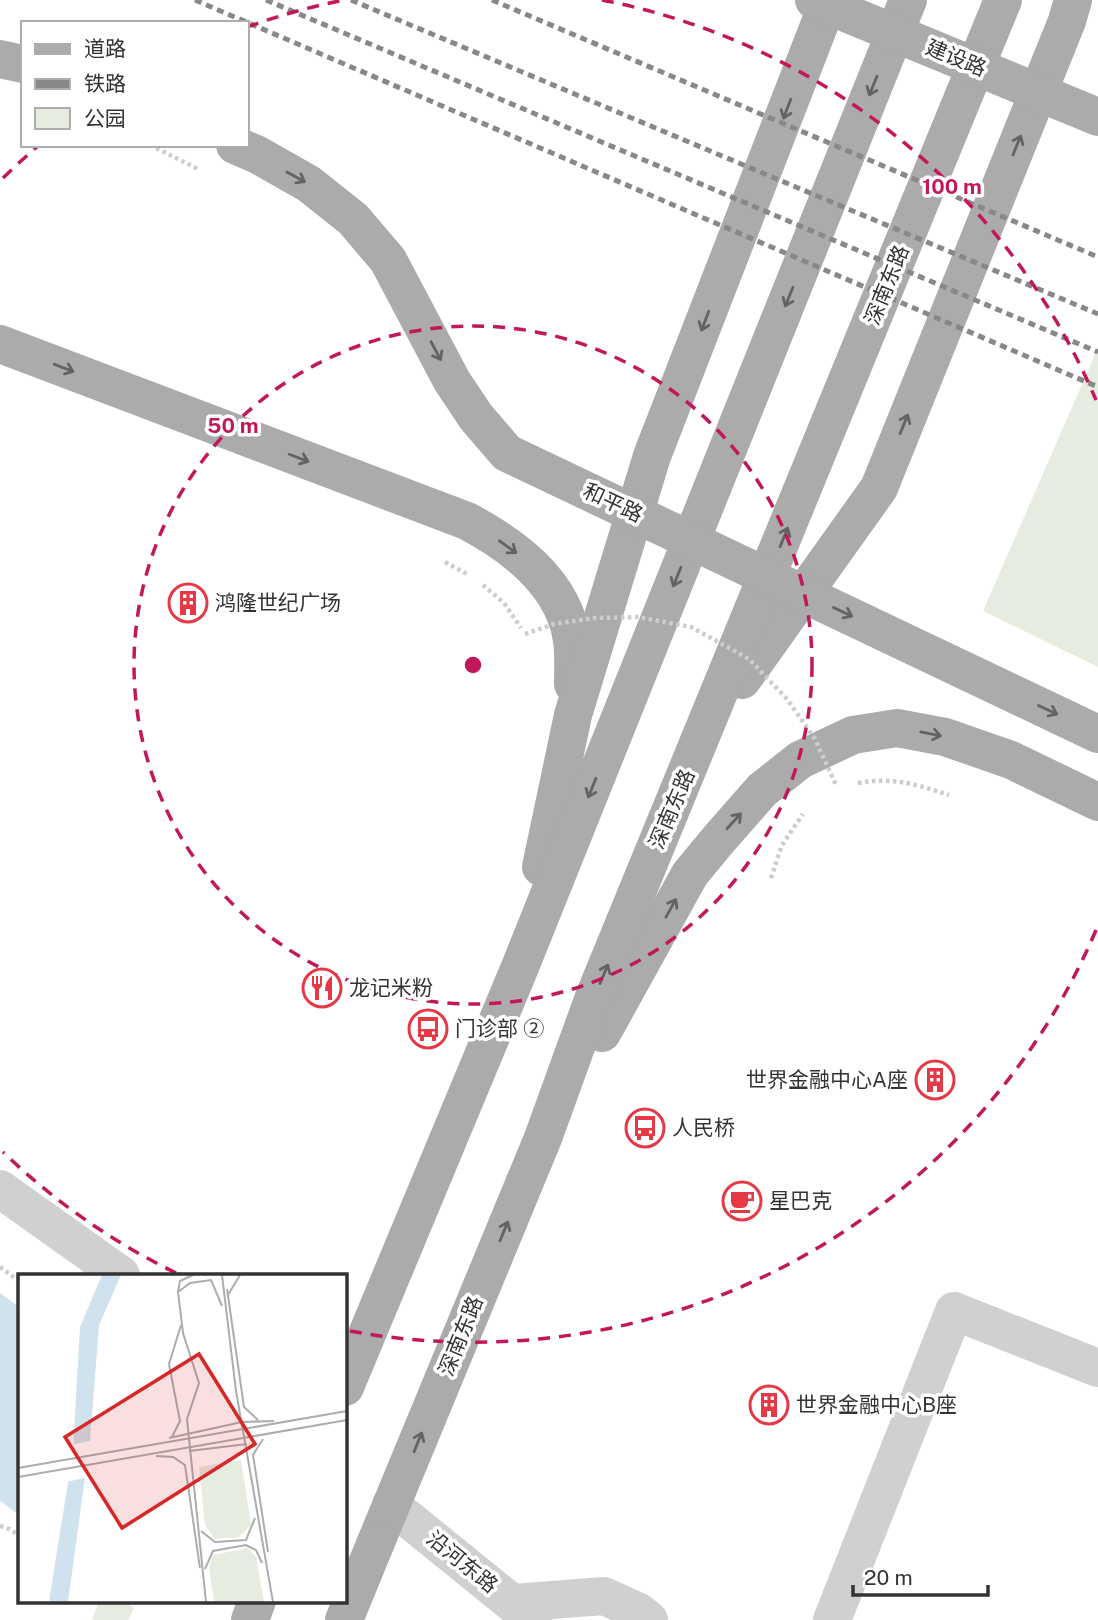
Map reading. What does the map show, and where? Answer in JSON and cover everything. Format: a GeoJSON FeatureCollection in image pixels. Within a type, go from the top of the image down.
{"type":"FeatureCollection","features":[{"type":"Feature","properties":{"kind":"main road","name":"建设路"},"geometry":{"type":"LineString","coordinates":[[814,0],[1098,117]]}},
{"type":"Feature","properties":{"kind":"main road"},"geometry":{"type":"LineString","coordinates":[[520,967],[573,715],[652,456],[829,0]]}},
{"type":"Feature","properties":{"kind":"main road"},"geometry":{"type":"LineString","coordinates":[[346,1385],[520,967],[908,0]]}},
{"type":"Feature","properties":{"kind":"main road","name":"深南东路"},"geometry":{"type":"LineString","coordinates":[[344,1620],[543,1139],[594,997],[1003,0]]}},
{"type":"Feature","properties":{"kind":"main road"},"geometry":{"type":"LineString","coordinates":[[703,734],[879,488],[1067,22],[1073,0]]}},
{"type":"Feature","properties":{"kind":"main road"},"geometry":{"type":"LineString","coordinates":[[0,59],[21,64]]}},
{"type":"Feature","properties":{"kind":"main road","name":"和平路"},"geometry":{"type":"LineString","coordinates":[[240,147],[309,184],[353,219],[388,260],[452,381],[476,417],[507,453],[1098,734]]}},
{"type":"Feature","properties":{"kind":"main road"},"geometry":{"type":"LineString","coordinates":[[0,344],[467,521],[485,531],[532,566],[554,593],[562,608],[573,643],[573,715]]}},
{"type":"Feature","properties":{"kind":"main road"},"geometry":{"type":"LineString","coordinates":[[543,1139],[691,874],[762,790],[800,760],[853,735],[897,728],[945,737],[1011,760],[1098,802]]}},
{"type":"Feature","properties":{"kind":"main road"},"geometry":{"type":"LineString","coordinates":[[250,1620],[257,1602]]}},
{"type":"Feature","properties":{"kind":"street"},"geometry":{"type":"LineString","coordinates":[[0,1189],[120,1274]]}},
{"type":"Feature","properties":{"kind":"street"},"geometry":{"type":"LineString","coordinates":[[832,1620],[954,1311],[1098,1368]]}},
{"type":"Feature","properties":{"kind":"street","name":"沿河东路"},"geometry":{"type":"LineString","coordinates":[[391,1505],[523,1611]]}},
{"type":"Feature","properties":{"kind":"street"},"geometry":{"type":"LineString","coordinates":[[523,1611],[604,1595],[639,1612],[649,1620]]}},
{"type":"Feature","properties":{"kind":"path"},"geometry":{"type":"LineString","coordinates":[[445,562],[476,579],[504,603],[525,634],[554,624],[594,618],[638,617],[691,627],[749,659],[786,699],[815,739],[837,787],[878,780],[911,783],[949,795]]}},
{"type":"Feature","properties":{"kind":"path"},"geometry":{"type":"LineString","coordinates":[[771,878],[782,845],[805,811]]}},
{"type":"Feature","properties":{"kind":"path"},"geometry":{"type":"LineString","coordinates":[[0,1267],[18,1281]]}},
{"type":"Feature","properties":{"kind":"path"},"geometry":{"type":"LineString","coordinates":[[0,1526],[18,1534]]}},
{"type":"Feature","properties":{"kind":"green space"},"geometry":{"type":"Polygon","coordinates":[[[1098,348],[1098,667],[983,611],[1098,348]]]}},
{"type":"Feature","properties":{"kind":"green space"},"geometry":{"type":"Polygon","coordinates":[[[99,1602],[137,1602],[128,1620],[92,1620],[99,1602]]]}},
{"type":"Feature","properties":{"kind":"water"},"geometry":{"type":"Polygon","coordinates":[[[0,1293],[18,1306],[18,1514],[0,1501],[0,1293]]]}},
{"type":"Feature","properties":{"kind":"pier"},"geometry":{"type":"Polygon","coordinates":[[[346,1563],[413,1620],[150,1620],[128,1602],[346,1602],[346,1563]]]}},
{"type":"Feature","properties":{"kind":"railway"},"geometry":{"type":"LineString","coordinates":[[195,0],[244,21]]}},
{"type":"Feature","properties":{"kind":"railway"},"geometry":{"type":"LineString","coordinates":[[266,0],[1098,352]]}},
{"type":"Feature","properties":{"kind":"railway"},"geometry":{"type":"LineString","coordinates":[[351,0],[1098,314]]}},
{"type":"Feature","properties":{"kind":"railway"},"geometry":{"type":"LineString","coordinates":[[492,0],[1098,257]]}},
{"type":"Feature","properties":{"kind":"railway"},"geometry":{"type":"LineString","coordinates":[[248,23],[1098,387]]}},
{"type":"Feature","properties":{"kind":"place","name":"鸿隆世纪广场"},"geometry":{"type":"Point","coordinates":[188,603]}},
{"type":"Feature","properties":{"kind":"place","name":"龙记米粉"},"geometry":{"type":"Point","coordinates":[322,988]}},
{"type":"Feature","properties":{"kind":"place","name":"门诊部 ②"},"geometry":{"type":"Point","coordinates":[428,1029]}},
{"type":"Feature","properties":{"kind":"place","name":"世界金融中心A座"},"geometry":{"type":"Point","coordinates":[935,1080]}},
{"type":"Feature","properties":{"kind":"place","name":"人民桥"},"geometry":{"type":"Point","coordinates":[645,1128]}},
{"type":"Feature","properties":{"kind":"place","name":"星巴克"},"geometry":{"type":"Point","coordinates":[742,1201]}},
{"type":"Feature","properties":{"kind":"place","name":"世界金融中心B座"},"geometry":{"type":"Point","coordinates":[769,1405]}}]}
